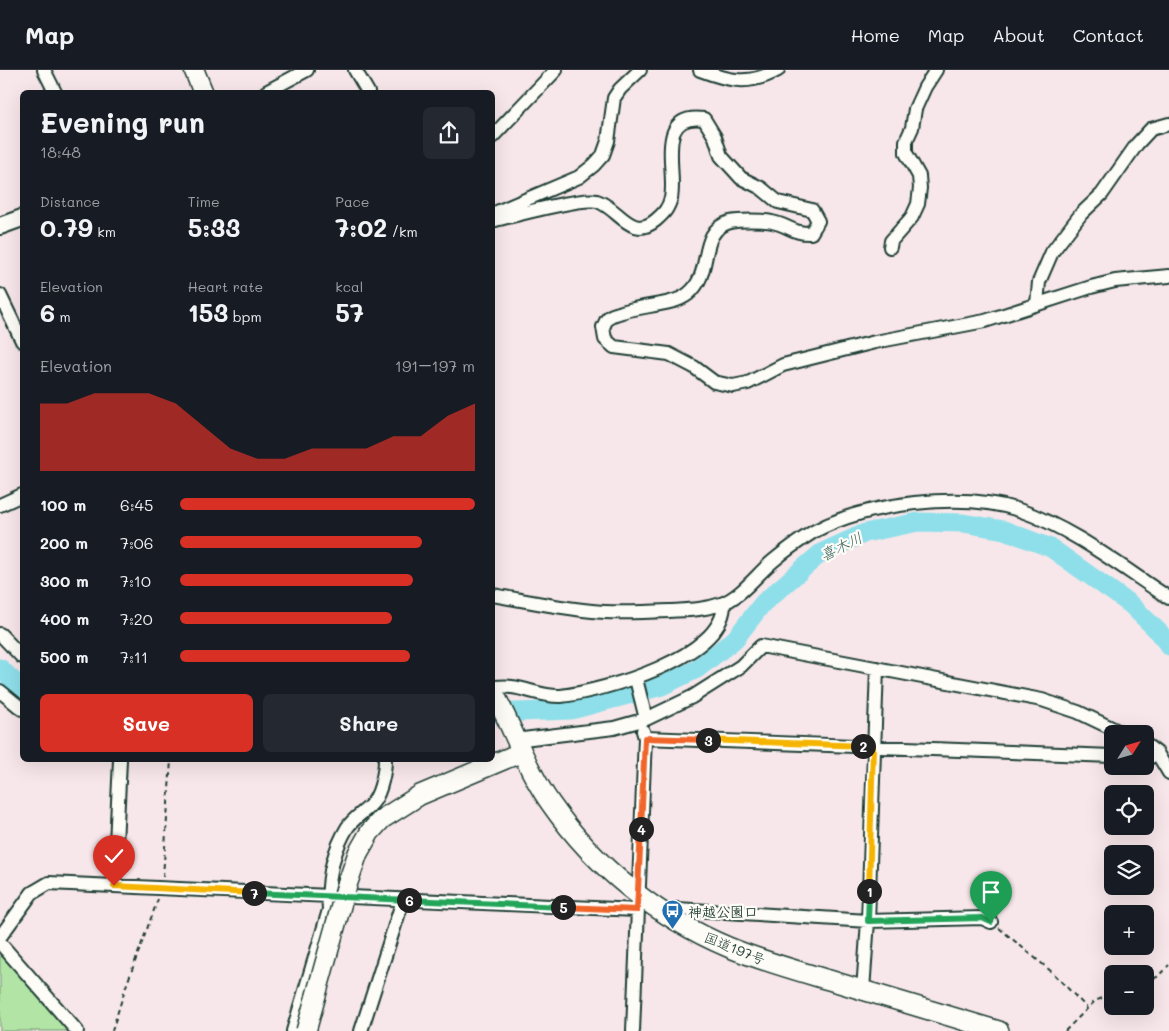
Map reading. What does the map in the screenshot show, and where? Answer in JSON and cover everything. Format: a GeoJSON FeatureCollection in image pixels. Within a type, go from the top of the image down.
{"type":"FeatureCollection","features":[{"type":"Feature","properties":{"kind":"highway"},"geometry":{"type":"LineString","coordinates":[[194,70],[202,90]]}},
{"type":"Feature","properties":{"kind":"highway","name":"国道197号"},"geometry":{"type":"LineString","coordinates":[[495,695],[516,741],[550,803],[583,846],[637,902],[666,914],[698,933],[729,947],[999,1031]]}},
{"type":"Feature","properties":{"kind":"highway"},"geometry":{"type":"LineString","coordinates":[[495,753],[516,741]]}},
{"type":"Feature","properties":{"kind":"highway"},"geometry":{"type":"LineString","coordinates":[[306,1031],[346,888],[358,853],[370,832],[382,819],[479,762]]}},
{"type":"Feature","properties":{"kind":"main road"},"geometry":{"type":"LineString","coordinates":[[0,226],[20,219]]}},
{"type":"Feature","properties":{"kind":"street"},"geometry":{"type":"LineString","coordinates":[[44,70],[54,90]]}},
{"type":"Feature","properties":{"kind":"street"},"geometry":{"type":"LineString","coordinates":[[270,90],[307,70]]}},
{"type":"Feature","properties":{"kind":"street"},"geometry":{"type":"LineString","coordinates":[[355,70],[367,90]]}},
{"type":"Feature","properties":{"kind":"street"},"geometry":{"type":"LineString","coordinates":[[495,134],[556,70]]}},
{"type":"Feature","properties":{"kind":"street"},"geometry":{"type":"LineString","coordinates":[[495,213],[579,177],[594,165],[603,154],[608,141],[614,98],[620,89],[640,70]]}},
{"type":"Feature","properties":{"kind":"street"},"geometry":{"type":"LineString","coordinates":[[700,70],[726,80],[743,81],[763,77],[778,70]]}},
{"type":"Feature","properties":{"kind":"street"},"geometry":{"type":"LineString","coordinates":[[890,247],[890,242],[912,217],[918,204],[920,188],[918,176],[906,153],[906,141],[912,128],[915,108],[936,70]]}},
{"type":"Feature","properties":{"kind":"street"},"geometry":{"type":"LineString","coordinates":[[495,220],[579,201],[596,201],[611,208],[630,226],[640,227],[652,223],[666,212],[671,199],[673,184],[669,148],[674,132],[681,122],[693,117],[704,119],[714,137],[721,156],[732,170],[741,178],[761,188],[778,202],[812,210],[818,222],[811,233],[800,234],[771,221],[730,222],[716,229],[708,239],[702,276],[693,290],[682,298],[633,307],[609,316],[603,327],[605,339],[614,347],[670,354],[694,367],[714,382],[733,386],[748,383],[784,365],[875,342],[985,321],[1115,281],[1169,276]]}},
{"type":"Feature","properties":{"kind":"street"},"geometry":{"type":"LineString","coordinates":[[1037,304],[1039,282],[1052,252],[1081,214],[1102,194],[1137,144],[1151,129],[1169,124]]}},
{"type":"Feature","properties":{"kind":"street"},"geometry":{"type":"LineString","coordinates":[[0,295],[20,338]]}},
{"type":"Feature","properties":{"kind":"street"},"geometry":{"type":"LineString","coordinates":[[0,505],[20,496]]}},
{"type":"Feature","properties":{"kind":"street"},"geometry":{"type":"LineString","coordinates":[[495,595],[604,612],[703,609],[724,604],[796,542],[839,520],[868,511],[910,503],[953,502],[985,504],[1018,510],[1043,520],[1070,533],[1169,598]]}},
{"type":"Feature","properties":{"kind":"street"},"geometry":{"type":"LineString","coordinates":[[495,690],[510,686],[559,696],[636,682],[688,652],[708,637],[724,614],[724,604]]}},
{"type":"Feature","properties":{"kind":"street"},"geometry":{"type":"LineString","coordinates":[[0,634],[20,655]]}},
{"type":"Feature","properties":{"kind":"street"},"geometry":{"type":"LineString","coordinates":[[516,741],[614,728],[644,718],[692,697],[741,666],[761,646],[1042,700],[1078,712],[1105,725]]}},
{"type":"Feature","properties":{"kind":"street"},"geometry":{"type":"LineString","coordinates":[[863,990],[868,921],[877,668]]}},
{"type":"Feature","properties":{"kind":"street"},"geometry":{"type":"LineString","coordinates":[[633,1031],[645,738],[644,718],[636,682]]}},
{"type":"Feature","properties":{"kind":"street"},"geometry":{"type":"LineString","coordinates":[[0,691],[20,707]]}},
{"type":"Feature","properties":{"kind":"street"},"geometry":{"type":"LineString","coordinates":[[645,738],[1104,756]]}},
{"type":"Feature","properties":{"kind":"street"},"geometry":{"type":"LineString","coordinates":[[1154,759],[1169,774]]}},
{"type":"Feature","properties":{"kind":"street"},"geometry":{"type":"LineString","coordinates":[[114,886],[120,762]]}},
{"type":"Feature","properties":{"kind":"street"},"geometry":{"type":"LineString","coordinates":[[293,1031],[329,910],[328,896],[333,858],[347,828],[357,815],[374,802],[378,794],[385,762]]}},
{"type":"Feature","properties":{"kind":"street"},"geometry":{"type":"LineString","coordinates":[[0,937],[32,893],[40,886],[48,883],[403,900],[637,902]]}},
{"type":"Feature","properties":{"kind":"street"},"geometry":{"type":"LineString","coordinates":[[361,1031],[403,900]]}},
{"type":"Feature","properties":{"kind":"street"},"geometry":{"type":"LineString","coordinates":[[666,914],[677,910],[868,921],[982,918],[991,922]]}},
{"type":"Feature","properties":{"kind":"street"},"geometry":{"type":"LineString","coordinates":[[0,943],[77,1031]]}},
{"type":"Feature","properties":{"kind":"path"},"geometry":{"type":"LineString","coordinates":[[112,1031],[125,989],[162,888],[171,762]]}},
{"type":"Feature","properties":{"kind":"path"},"geometry":{"type":"LineString","coordinates":[[991,922],[1052,972],[1087,1008]]}},
{"type":"Feature","properties":{"kind":"path"},"geometry":{"type":"LineString","coordinates":[[1154,978],[1169,965]]}},
{"type":"Feature","properties":{"kind":"path"},"geometry":{"type":"LineString","coordinates":[[1065,1031],[1087,1008],[1104,998]]}},
{"type":"Feature","properties":{"kind":"green space"},"geometry":{"type":"Polygon","coordinates":[[[0,943],[77,1031],[0,1031],[0,943]]]}},
{"type":"Feature","properties":{"kind":"waterway","name":"喜木川"},"geometry":{"type":"LineString","coordinates":[[495,713],[571,710],[662,686],[697,669],[735,639],[763,603],[821,553],[865,533],[918,522],[963,523],[1004,530],[1051,548],[1130,604],[1160,633],[1169,646]]}},
{"type":"Feature","properties":{"kind":"waterway","name":"喜木川"},"geometry":{"type":"LineString","coordinates":[[0,668],[20,687]]}},
{"type":"Feature","properties":{"kind":"place","name":"神越公園口"},"geometry":{"type":"Point","coordinates":[672,930]}},
{"type":"Feature","properties":{"kind":"route"},"geometry":{"type":"LineString","coordinates":[[114,886],[637,910],[645,738],[873,747],[868,921],[982,918],[991,922]]}}]}
